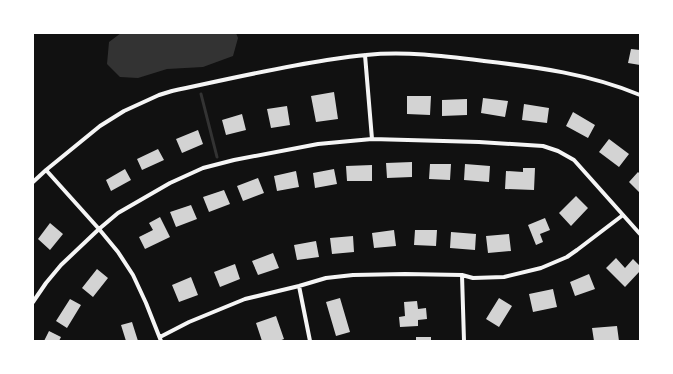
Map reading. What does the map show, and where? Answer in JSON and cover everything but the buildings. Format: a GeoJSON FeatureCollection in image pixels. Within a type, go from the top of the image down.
{"type":"FeatureCollection","features":[{"type":"Feature","properties":{"kind":"street"},"geometry":{"type":"LineString","coordinates":[[33,182],[100,126],[124,111],[172,91],[299,65],[365,55],[393,53],[434,55],[533,67],[582,76],[622,87],[640,94]]}},
{"type":"Feature","properties":{"kind":"street"},"geometry":{"type":"LineString","coordinates":[[365,55],[372,139]]}},
{"type":"Feature","properties":{"kind":"street"},"geometry":{"type":"LineString","coordinates":[[33,302],[61,265],[98,229],[118,214],[170,183],[203,168],[234,160],[318,144],[372,139],[479,142],[543,146],[558,150],[574,160],[640,234]]}},
{"type":"Feature","properties":{"kind":"street"},"geometry":{"type":"LineString","coordinates":[[46,170],[118,252],[133,275],[160,339],[189,322],[245,300],[326,278],[353,275],[405,274],[462,275],[473,278],[504,278],[541,268],[567,257],[623,215]]}},
{"type":"Feature","properties":{"kind":"street"},"geometry":{"type":"LineString","coordinates":[[462,275],[464,341]]}},
{"type":"Feature","properties":{"kind":"street"},"geometry":{"type":"LineString","coordinates":[[299,286],[310,341]]}},
{"type":"Feature","properties":{"kind":"shaded area"},"geometry":{"type":"Polygon","coordinates":[[[121,33],[236,33],[238,38],[233,56],[203,67],[167,69],[138,78],[120,77],[107,64],[109,42],[121,33]]]}},
{"type":"Feature","properties":{"kind":"waterway"},"geometry":{"type":"LineString","coordinates":[[201,94],[217,157]]}}]}
